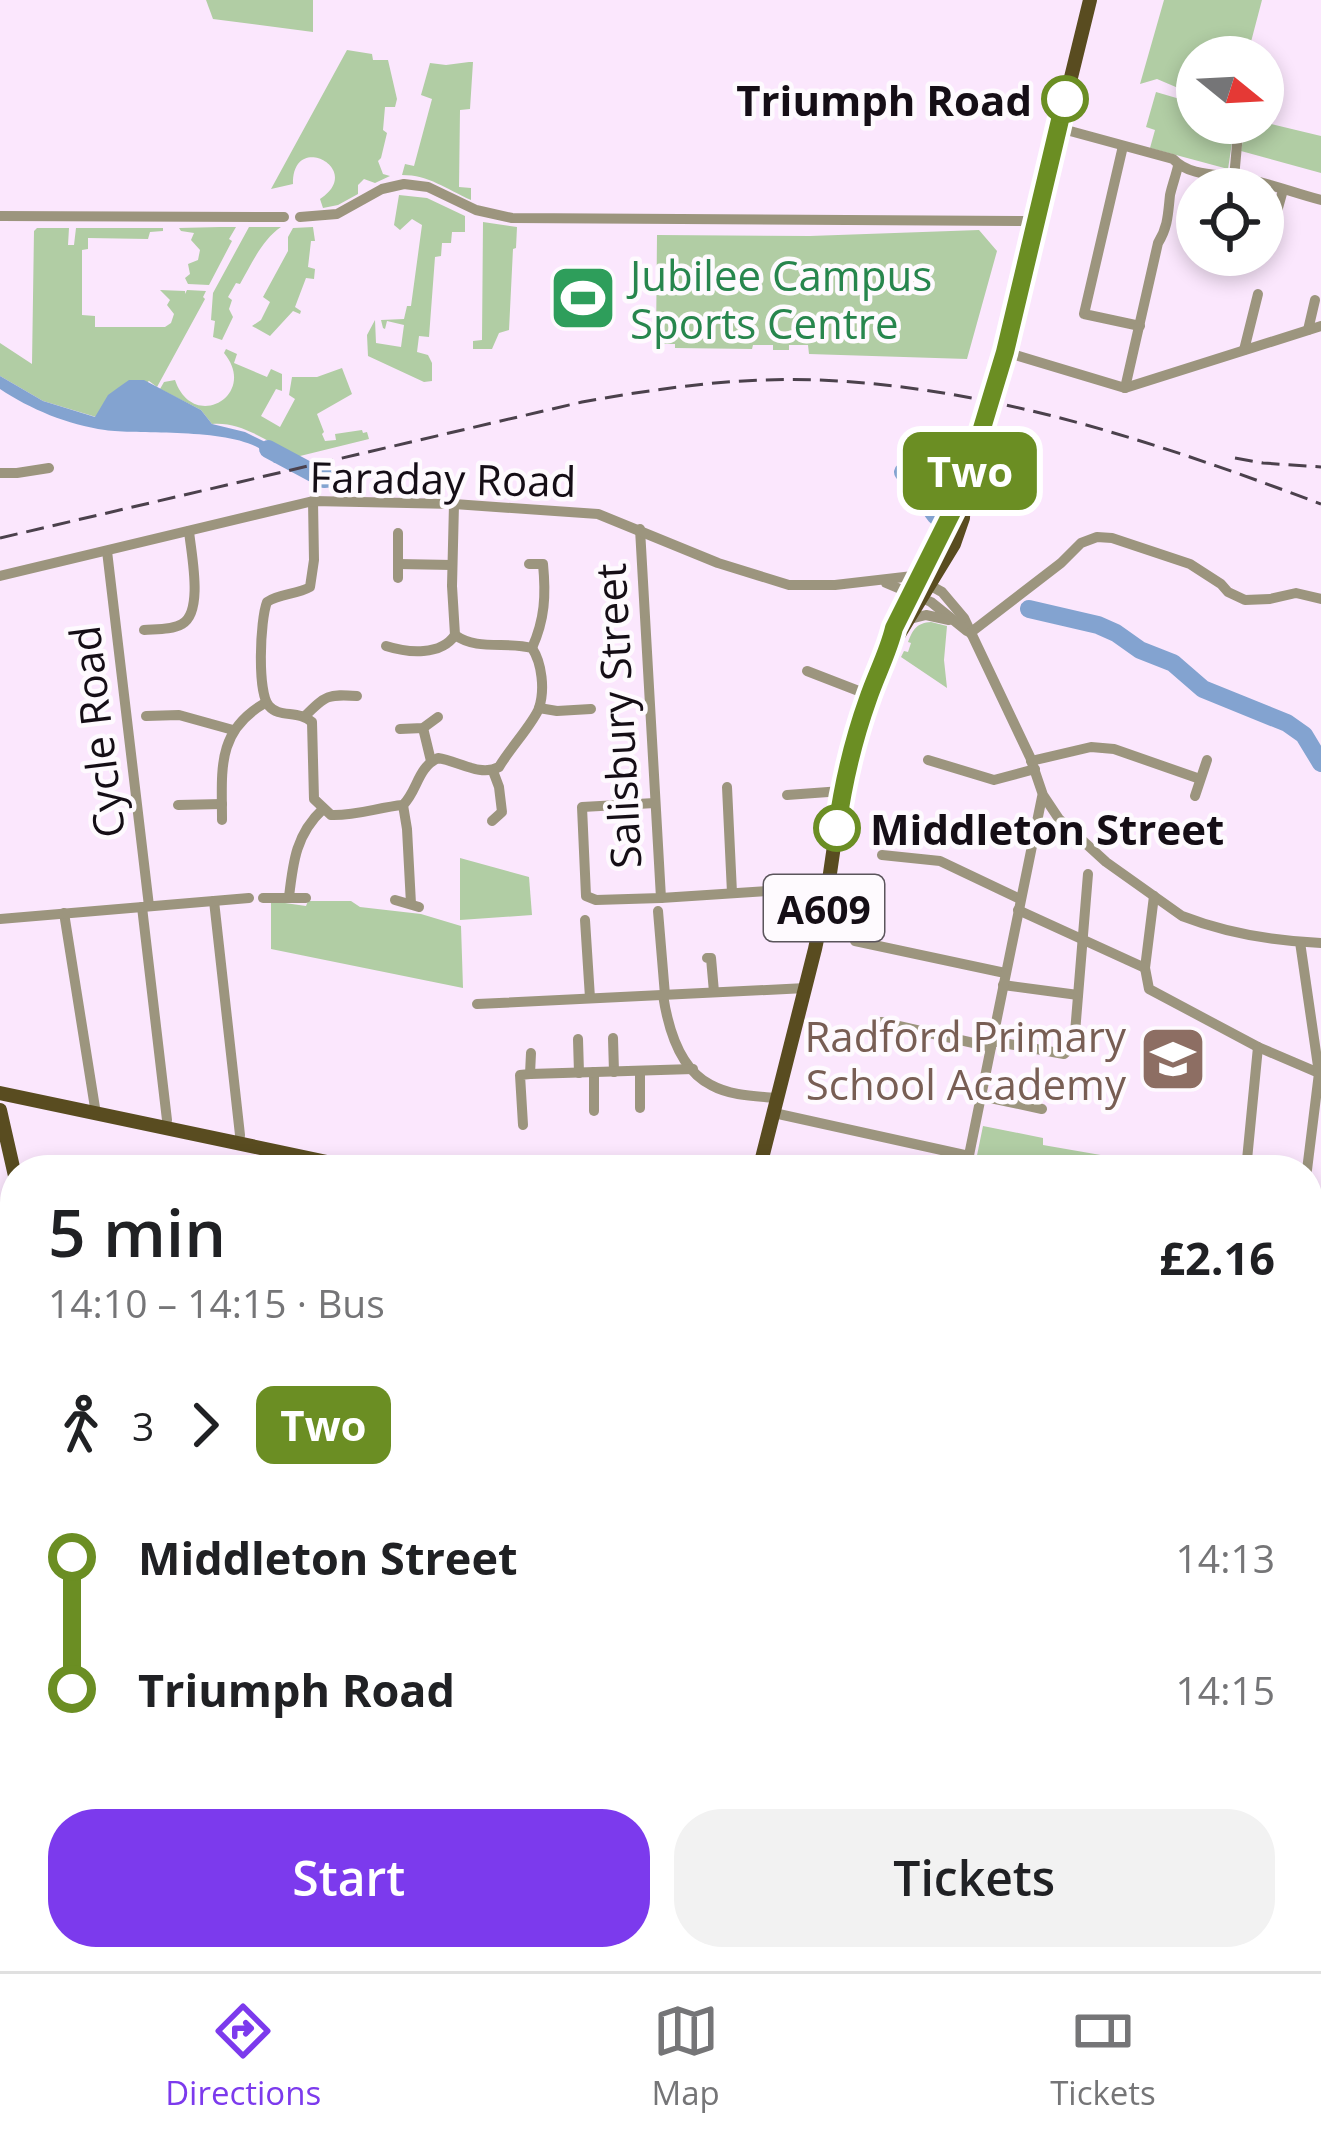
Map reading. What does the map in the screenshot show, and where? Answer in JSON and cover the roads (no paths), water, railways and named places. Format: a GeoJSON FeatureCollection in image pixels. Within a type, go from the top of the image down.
{"type":"FeatureCollection","features":[{"type":"Feature","properties":{"kind":"main road","name":"A609"},"geometry":{"type":"LineString","coordinates":[[764,1155],[829,887],[842,791],[869,694],[924,589],[964,488],[1005,352],[1090,0]]}},
{"type":"Feature","properties":{"kind":"main road","name":"A609"},"geometry":{"type":"LineString","coordinates":[[890,648],[894,628],[944,564],[963,518],[964,488]]}},
{"type":"Feature","properties":{"kind":"main road"},"geometry":{"type":"LineString","coordinates":[[0,1093],[292,1155]]}},
{"type":"Feature","properties":{"kind":"main road"},"geometry":{"type":"LineString","coordinates":[[0,1110],[10,1155]]}},
{"type":"Feature","properties":{"kind":"street"},"geometry":{"type":"LineString","coordinates":[[1059,128],[1173,159],[1185,168]]}},
{"type":"Feature","properties":{"kind":"street"},"geometry":{"type":"LineString","coordinates":[[1123,146],[1084,314],[1140,326]]}},
{"type":"Feature","properties":{"kind":"street"},"geometry":{"type":"LineString","coordinates":[[1125,388],[1178,166]]}},
{"type":"Feature","properties":{"kind":"street"},"geometry":{"type":"LineString","coordinates":[[300,218],[337,214],[382,189],[410,184],[428,187],[476,210],[512,218],[1036,220]]}},
{"type":"Feature","properties":{"kind":"street"},"geometry":{"type":"LineString","coordinates":[[1284,190],[1321,200]]}},
{"type":"Feature","properties":{"kind":"street"},"geometry":{"type":"LineString","coordinates":[[0,216],[284,217]]}},
{"type":"Feature","properties":{"kind":"street"},"geometry":{"type":"LineString","coordinates":[[1244,350],[1258,294]]}},
{"type":"Feature","properties":{"kind":"street"},"geometry":{"type":"LineString","coordinates":[[1005,352],[1125,388],[1314,328],[1315,300]]}},
{"type":"Feature","properties":{"kind":"street"},"geometry":{"type":"LineString","coordinates":[[0,472],[42,470],[35,455]]}},
{"type":"Feature","properties":{"kind":"street"},"geometry":{"type":"LineString","coordinates":[[313,501],[310,587],[276,596],[262,613],[265,703],[274,711],[305,716],[312,722],[314,799],[331,815],[403,805],[424,766],[438,758],[480,770],[499,767],[539,707],[538,656],[532,648],[469,643],[455,635]]}},
{"type":"Feature","properties":{"kind":"street","name":"Faraday Road"},"geometry":{"type":"LineString","coordinates":[[0,576],[313,501],[454,504],[598,514],[718,563],[790,585],[880,581],[924,589],[936,606],[970,633]]}},
{"type":"Feature","properties":{"kind":"street"},"geometry":{"type":"LineString","coordinates":[[386,646],[438,650],[455,635],[454,504]]}},
{"type":"Feature","properties":{"kind":"street","name":"Salisbury Street"},"geometry":{"type":"LineString","coordinates":[[640,529],[664,995],[668,1026],[693,1069]]}},
{"type":"Feature","properties":{"kind":"street"},"geometry":{"type":"LineString","coordinates":[[143,630],[164,622],[185,622],[194,609],[189,531]]}},
{"type":"Feature","properties":{"kind":"street"},"geometry":{"type":"LineString","coordinates":[[398,533],[398,571],[452,566]]}},
{"type":"Feature","properties":{"kind":"street"},"geometry":{"type":"LineString","coordinates":[[970,633],[1081,543],[1097,537],[1190,564],[1245,599],[1296,593],[1321,599]]}},
{"type":"Feature","properties":{"kind":"street","name":"Cycle Road"},"geometry":{"type":"LineString","coordinates":[[107,551],[165,1129]]}},
{"type":"Feature","properties":{"kind":"street"},"geometry":{"type":"LineString","coordinates":[[529,565],[543,564],[545,583],[545,613],[532,648]]}},
{"type":"Feature","properties":{"kind":"street"},"geometry":{"type":"LineString","coordinates":[[924,589],[964,618],[1033,765],[1042,795],[1078,838],[1182,916],[1201,924],[1300,942],[1321,943],[1321,930]]}},
{"type":"Feature","properties":{"kind":"street"},"geometry":{"type":"LineString","coordinates":[[910,619],[926,615],[952,621]]}},
{"type":"Feature","properties":{"kind":"street"},"geometry":{"type":"LineString","coordinates":[[807,671],[869,694]]}},
{"type":"Feature","properties":{"kind":"street"},"geometry":{"type":"LineString","coordinates":[[305,716],[332,688],[357,696]]}},
{"type":"Feature","properties":{"kind":"street"},"geometry":{"type":"LineString","coordinates":[[222,820],[224,753],[233,730],[265,703]]}},
{"type":"Feature","properties":{"kind":"street"},"geometry":{"type":"LineString","coordinates":[[539,707],[569,717],[591,709]]}},
{"type":"Feature","properties":{"kind":"street"},"geometry":{"type":"LineString","coordinates":[[155,711],[233,730]]}},
{"type":"Feature","properties":{"kind":"street"},"geometry":{"type":"LineString","coordinates":[[400,729],[423,728],[438,717]]}},
{"type":"Feature","properties":{"kind":"street"},"geometry":{"type":"LineString","coordinates":[[423,728],[431,761]]}},
{"type":"Feature","properties":{"kind":"street"},"geometry":{"type":"LineString","coordinates":[[928,760],[994,780],[1091,747],[1114,748],[1200,779]]}},
{"type":"Feature","properties":{"kind":"street"},"geometry":{"type":"LineString","coordinates":[[1195,796],[1207,760]]}},
{"type":"Feature","properties":{"kind":"street"},"geometry":{"type":"LineString","coordinates":[[493,771],[502,816]]}},
{"type":"Feature","properties":{"kind":"street"},"geometry":{"type":"LineString","coordinates":[[727,788],[732,893]]}},
{"type":"Feature","properties":{"kind":"street"},"geometry":{"type":"LineString","coordinates":[[787,795],[842,791]]}},
{"type":"Feature","properties":{"kind":"street"},"geometry":{"type":"LineString","coordinates":[[969,1155],[1042,795]]}},
{"type":"Feature","properties":{"kind":"street"},"geometry":{"type":"LineString","coordinates":[[655,803],[582,807],[586,896],[596,901],[659,905],[732,893],[829,887]]}},
{"type":"Feature","properties":{"kind":"street"},"geometry":{"type":"LineString","coordinates":[[178,806],[222,804]]}},
{"type":"Feature","properties":{"kind":"street"},"geometry":{"type":"LineString","coordinates":[[395,901],[415,905],[403,805]]}},
{"type":"Feature","properties":{"kind":"street"},"geometry":{"type":"LineString","coordinates":[[289,897],[300,838],[323,809]]}},
{"type":"Feature","properties":{"kind":"street"},"geometry":{"type":"LineString","coordinates":[[882,855],[940,862],[1145,968]]}},
{"type":"Feature","properties":{"kind":"street"},"geometry":{"type":"LineString","coordinates":[[881,1022],[1064,1054],[1074,1045],[1088,874]]}},
{"type":"Feature","properties":{"kind":"street"},"geometry":{"type":"LineString","coordinates":[[1154,896],[1145,968],[1149,989],[1320,1074]]}},
{"type":"Feature","properties":{"kind":"street"},"geometry":{"type":"LineString","coordinates":[[0,919],[249,898]]}},
{"type":"Feature","properties":{"kind":"street"},"geometry":{"type":"LineString","coordinates":[[263,898],[306,898]]}},
{"type":"Feature","properties":{"kind":"street"},"geometry":{"type":"LineString","coordinates":[[214,901],[238,1144]]}},
{"type":"Feature","properties":{"kind":"street"},"geometry":{"type":"LineString","coordinates":[[64,913],[95,1114]]}},
{"type":"Feature","properties":{"kind":"street"},"geometry":{"type":"LineString","coordinates":[[585,920],[590,998]]}},
{"type":"Feature","properties":{"kind":"street"},"geometry":{"type":"LineString","coordinates":[[856,940],[1078,995]]}},
{"type":"Feature","properties":{"kind":"street"},"geometry":{"type":"LineString","coordinates":[[1300,942],[1320,1074],[1309,1155]]}},
{"type":"Feature","properties":{"kind":"street"},"geometry":{"type":"LineString","coordinates":[[709,958],[714,992]]}},
{"type":"Feature","properties":{"kind":"street"},"geometry":{"type":"LineString","coordinates":[[477,1004],[806,988]]}},
{"type":"Feature","properties":{"kind":"street"},"geometry":{"type":"LineString","coordinates":[[613,1038],[614,1072]]}},
{"type":"Feature","properties":{"kind":"street"},"geometry":{"type":"LineString","coordinates":[[578,1040],[579,1073]]}},
{"type":"Feature","properties":{"kind":"street"},"geometry":{"type":"LineString","coordinates":[[1247,1155],[1258,1047]]}},
{"type":"Feature","properties":{"kind":"street"},"geometry":{"type":"LineString","coordinates":[[530,1074],[531,1053]]}},
{"type":"Feature","properties":{"kind":"street"},"geometry":{"type":"LineString","coordinates":[[523,1125],[520,1075],[693,1069],[722,1090],[965,1155]]}},
{"type":"Feature","properties":{"kind":"street"},"geometry":{"type":"LineString","coordinates":[[640,1071],[640,1108]]}},
{"type":"Feature","properties":{"kind":"street"},"geometry":{"type":"LineString","coordinates":[[594,1072],[594,1111]]}},
{"type":"Feature","properties":{"kind":"street"},"geometry":{"type":"LineString","coordinates":[[981,1096],[1042,1109]]}},
{"type":"Feature","properties":{"kind":"water"},"geometry":{"type":"Polygon","coordinates":[[[0,376],[43,401],[95,417],[108,395],[129,380],[144,380],[201,410],[212,424],[245,432],[296,457],[274,463],[245,442],[222,437],[122,432],[77,424],[0,389],[0,376]]]}},
{"type":"Feature","properties":{"kind":"waterway"},"geometry":{"type":"LineString","coordinates":[[268,449],[324,479],[334,478]]}},
{"type":"Feature","properties":{"kind":"waterway"},"geometry":{"type":"LineString","coordinates":[[903,472],[936,516]]}},
{"type":"Feature","properties":{"kind":"waterway"},"geometry":{"type":"LineString","coordinates":[[1029,609],[1098,625],[1173,663],[1203,689],[1287,723],[1304,735],[1321,763]]}},
{"type":"Feature","properties":{"kind":"railway"},"geometry":{"type":"LineString","coordinates":[[0,538],[582,402],[758,380],[883,385],[1011,406],[1137,440],[1321,504]]}},
{"type":"Feature","properties":{"kind":"railway"},"geometry":{"type":"LineString","coordinates":[[1235,458],[1321,467]]}},
{"type":"Feature","properties":{"kind":"place","name":"Triumph Road"},"geometry":{"type":"Point","coordinates":[1065,99]}},
{"type":"Feature","properties":{"kind":"place","name":"Jubilee Campus Sports Centre"},"geometry":{"type":"Point","coordinates":[583,298]}},
{"type":"Feature","properties":{"kind":"place","name":"Middleton Street"},"geometry":{"type":"Point","coordinates":[837,828]}},
{"type":"Feature","properties":{"kind":"place","name":"Radford Primary School Academy"},"geometry":{"type":"Point","coordinates":[1173,1059]}}]}
